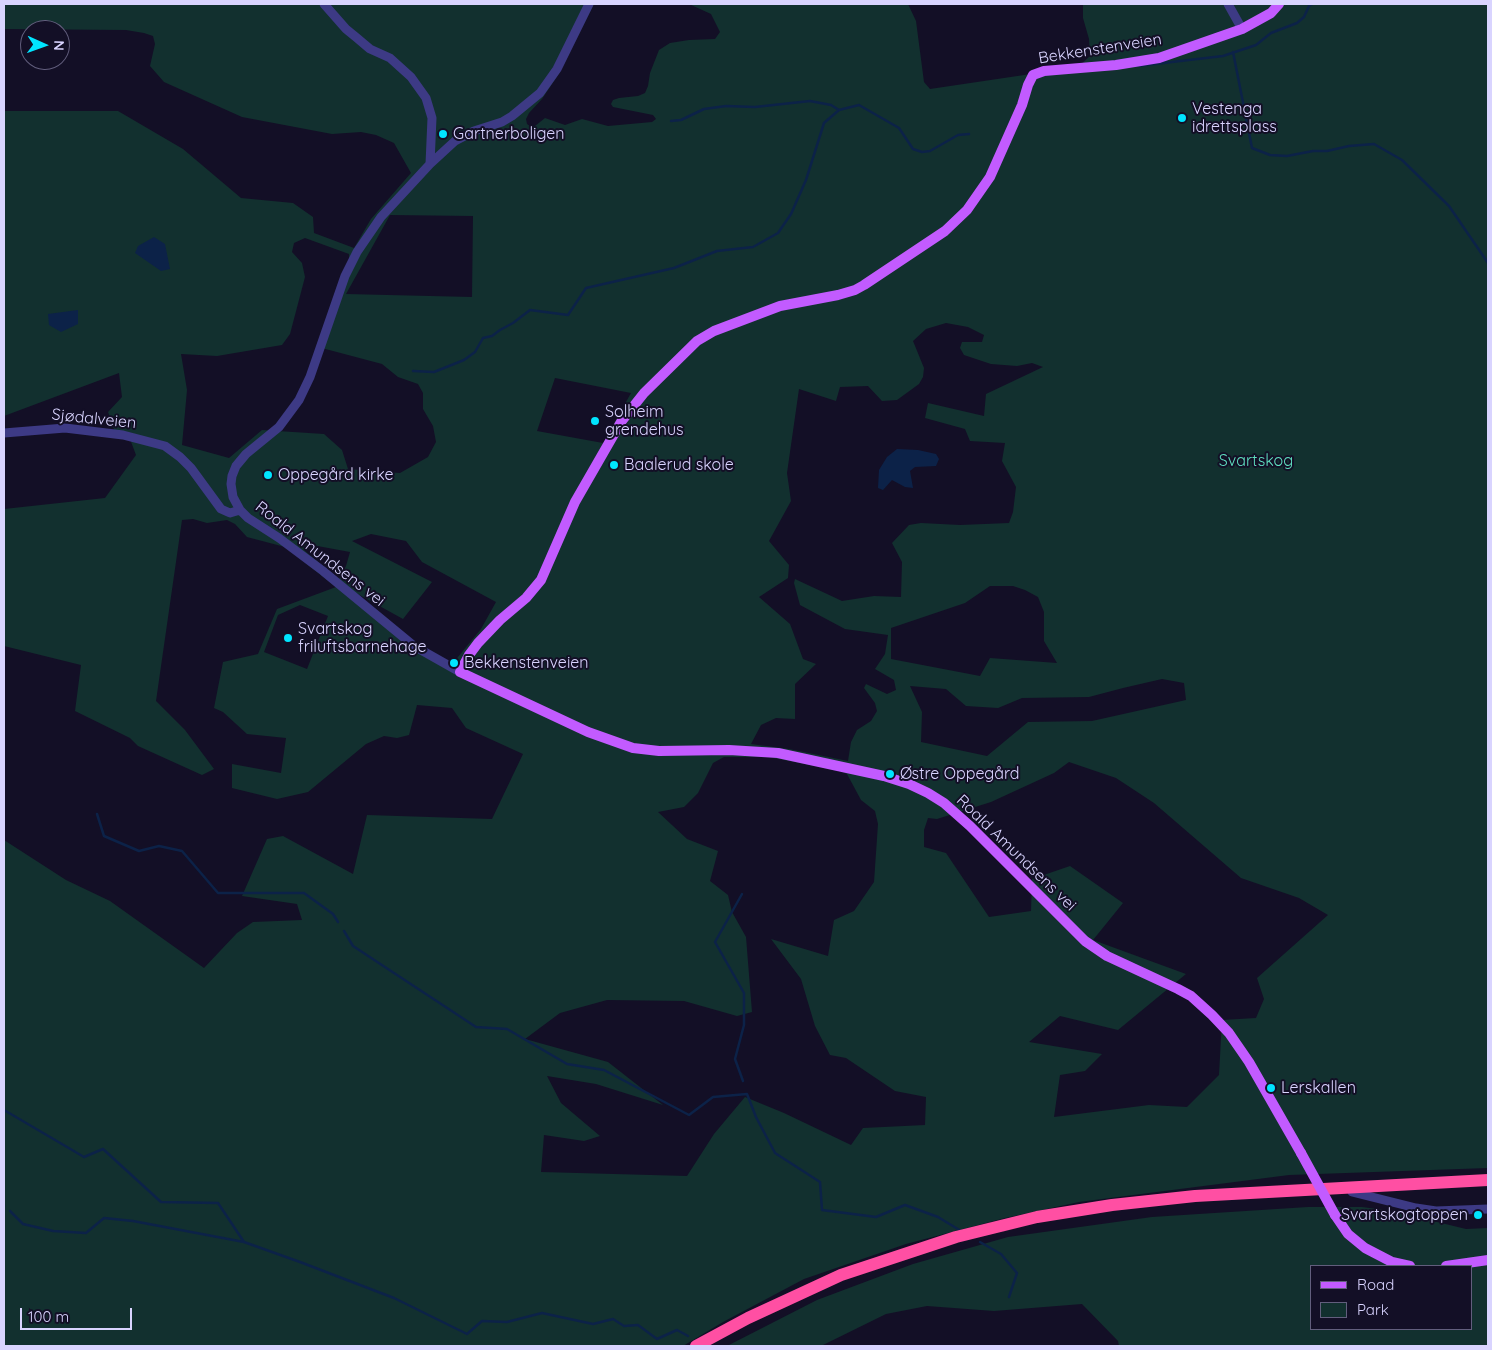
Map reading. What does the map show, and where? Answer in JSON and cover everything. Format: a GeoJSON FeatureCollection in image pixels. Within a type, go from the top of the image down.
{"type":"FeatureCollection","features":[{"type":"Feature","properties":{"kind":"highway"},"geometry":{"type":"LineString","coordinates":[[696,1346],[748,1318],[841,1276],[956,1237],[1037,1218],[1112,1205],[1194,1196],[1488,1180]]}},
{"type":"Feature","properties":{"kind":"highway"},"geometry":{"type":"LineString","coordinates":[[709,1346],[777,1311],[844,1282],[915,1256],[1004,1231],[1161,1205],[1352,1192],[1488,1186]]}},
{"type":"Feature","properties":{"kind":"main road","name":"Bekkenstenveien"},"geometry":{"type":"LineString","coordinates":[[460,672],[478,642],[526,598],[542,580],[575,502],[621,422],[644,393],[697,341],[714,331],[780,306],[838,295],[854,290],[945,231],[967,210],[990,177],[1022,105],[1028,84],[1033,75],[1044,71],[1147,61],[1242,29],[1270,13],[1279,4]]}},
{"type":"Feature","properties":{"kind":"main road","name":"Roald Amundsens vei"},"geometry":{"type":"LineString","coordinates":[[460,672],[588,732],[633,748],[659,752],[729,750],[778,753],[884,776],[914,786],[944,803],[965,821],[1085,941],[1107,956],[1191,996],[1212,1015],[1229,1033],[1249,1062],[1335,1215],[1348,1234],[1365,1248],[1392,1262],[1406,1265]]}},
{"type":"Feature","properties":{"kind":"main road"},"geometry":{"type":"LineString","coordinates":[[1453,1265],[1488,1260]]}},
{"type":"Feature","properties":{"kind":"street"},"geometry":{"type":"LineString","coordinates":[[324,4],[346,29],[370,49],[390,58],[411,77],[426,98],[432,118],[430,164]]}},
{"type":"Feature","properties":{"kind":"street","name":"Roald Amundsens vei"},"geometry":{"type":"LineString","coordinates":[[460,672],[414,646],[328,575],[279,538],[248,518],[235,501],[231,489],[232,476],[236,466],[246,454],[279,427],[299,400],[310,377],[340,289],[355,255],[381,218],[430,164],[462,137],[507,119],[522,110],[540,94],[557,69],[589,4]]}},
{"type":"Feature","properties":{"kind":"street"},"geometry":{"type":"LineString","coordinates":[[1228,4],[1242,29]]}},
{"type":"Feature","properties":{"kind":"street","name":"Sjødalveien"},"geometry":{"type":"LineString","coordinates":[[4,433],[65,428],[123,435],[165,446],[180,457],[224,511],[230,513],[240,510]]}},
{"type":"Feature","properties":{"kind":"street"},"geometry":{"type":"LineString","coordinates":[[1352,1192],[1436,1211],[1488,1210]]}},
{"type":"Feature","properties":{"kind":"green space","name":"Svartskog"},"geometry":{"type":"Polygon","coordinates":[[[4,4],[594,4],[560,72],[526,119],[527,124],[531,127],[545,118],[565,125],[582,119],[608,126],[652,122],[656,119],[653,115],[613,107],[611,104],[613,100],[619,98],[638,96],[645,93],[659,50],[670,43],[715,39],[720,32],[711,14],[689,4],[908,4],[916,21],[924,82],[930,89],[1078,67],[1090,56],[1089,39],[1083,18],[1083,4],[1488,4],[1488,1168],[1289,1175],[1079,1202],[1005,1218],[906,1244],[804,1279],[723,1322],[683,1346],[4,1346],[4,840],[66,880],[110,901],[204,968],[237,933],[253,922],[302,920],[297,904],[242,896],[267,839],[283,836],[353,874],[367,815],[492,819],[523,754],[466,728],[452,708],[417,705],[409,735],[397,738],[384,736],[366,744],[308,792],[277,799],[232,788],[232,764],[281,773],[286,738],[247,734],[223,712],[214,708],[223,662],[258,654],[277,609],[336,587],[285,547],[247,537],[235,524],[227,520],[207,523],[193,519],[182,520],[156,701],[185,730],[214,769],[202,775],[138,746],[130,738],[75,711],[81,665],[4,646],[4,509],[105,498],[136,455],[130,439],[117,438],[108,412],[122,397],[119,373],[4,416],[4,111],[118,111],[183,149],[241,198],[293,203],[313,217],[314,233],[354,248],[371,219],[411,173],[394,143],[376,135],[361,132],[332,134],[242,117],[164,82],[150,66],[155,44],[153,36],[126,30],[70,30],[70,20],[20,20],[20,29],[4,29],[4,4]],[[390,215],[346,294],[472,297],[473,216],[390,215]],[[305,238],[294,243],[292,252],[302,263],[305,277],[290,334],[282,345],[217,356],[181,354],[187,390],[182,445],[229,458],[262,430],[324,434],[342,450],[348,469],[400,473],[428,457],[436,442],[433,426],[423,409],[423,393],[418,384],[398,377],[382,364],[318,347],[349,262],[349,254],[305,238]],[[946,323],[926,329],[913,341],[924,368],[923,377],[919,384],[897,400],[882,401],[868,386],[840,387],[836,401],[799,389],[787,473],[791,501],[769,541],[789,565],[788,578],[759,597],[790,624],[803,659],[816,664],[795,684],[795,719],[776,718],[761,725],[751,744],[789,749],[848,761],[851,742],[857,730],[871,721],[877,711],[875,703],[864,688],[866,684],[887,694],[896,690],[894,680],[875,669],[885,654],[888,635],[845,629],[800,605],[794,583],[795,579],[842,601],[874,596],[901,597],[902,562],[892,543],[909,525],[921,523],[960,525],[1009,523],[1013,512],[1016,487],[1002,461],[1005,443],[970,441],[965,429],[925,418],[928,403],[984,416],[986,394],[1043,367],[1032,363],[1017,366],[991,364],[964,355],[960,348],[962,342],[982,342],[984,335],[968,327],[946,323]],[[555,378],[537,431],[603,443],[631,393],[555,378]],[[371,534],[352,541],[432,582],[403,619],[356,593],[418,647],[453,663],[481,629],[496,602],[422,562],[406,541],[371,534]],[[312,545],[305,551],[339,579],[346,566],[350,552],[312,545]],[[990,586],[965,603],[891,628],[891,659],[980,676],[990,658],[1057,663],[1044,641],[1044,612],[1038,597],[1013,586],[990,586]],[[300,605],[278,615],[264,652],[307,669],[328,616],[300,605]],[[1162,679],[1089,697],[1022,698],[998,708],[966,706],[946,689],[910,686],[922,712],[921,742],[987,756],[1028,722],[1092,721],[1186,700],[1184,683],[1162,679]],[[724,757],[713,763],[698,793],[684,807],[658,812],[687,839],[718,851],[710,881],[728,895],[732,912],[746,937],[752,1012],[737,1016],[684,1001],[607,1000],[560,1013],[525,1039],[608,1062],[663,1105],[596,1084],[547,1076],[561,1103],[600,1136],[584,1141],[544,1135],[541,1172],[687,1176],[714,1134],[745,1097],[784,1113],[851,1145],[863,1128],[925,1125],[926,1097],[895,1091],[846,1058],[830,1055],[815,1026],[801,979],[771,939],[828,956],[834,920],[854,911],[874,882],[878,824],[875,811],[861,800],[847,774],[837,770],[768,757],[724,757]],[[1069,762],[1054,773],[991,802],[937,819],[928,818],[924,830],[924,847],[946,853],[989,917],[1031,911],[1032,879],[1070,866],[1123,903],[1093,940],[1186,974],[1118,1030],[1060,1016],[1029,1042],[1102,1054],[1085,1071],[1060,1075],[1054,1117],[1149,1105],[1187,1107],[1219,1075],[1222,1020],[1256,1018],[1264,999],[1257,978],[1328,915],[1299,898],[1241,878],[1154,803],[1116,778],[1069,762]]]}},
{"type":"Feature","properties":{"kind":"green space"},"geometry":{"type":"Polygon","coordinates":[[[1308,1207],[1362,1207],[1392,1211],[1466,1229],[1488,1228],[1488,1346],[1119,1346],[1118,1341],[1082,1304],[994,1311],[927,1306],[886,1314],[821,1346],[727,1346],[817,1300],[913,1264],[1008,1237],[1152,1217],[1308,1207]]]}},
{"type":"Feature","properties":{"kind":"water"},"geometry":{"type":"Polygon","coordinates":[[[154,237],[165,244],[170,269],[161,271],[135,253],[138,246],[154,237]]]}},
{"type":"Feature","properties":{"kind":"water"},"geometry":{"type":"Polygon","coordinates":[[[78,310],[78,324],[61,332],[49,325],[48,314],[78,310]]]}},
{"type":"Feature","properties":{"kind":"water"},"geometry":{"type":"Polygon","coordinates":[[[897,449],[918,450],[936,454],[939,459],[936,466],[915,467],[910,471],[913,488],[905,487],[892,480],[883,490],[878,488],[879,470],[887,457],[897,449]]]}},
{"type":"Feature","properties":{"kind":"waterway"},"geometry":{"type":"LineString","coordinates":[[1138,66],[1223,56],[1256,45],[1271,33],[1297,23],[1304,17],[1309,6],[1312,4]]}},
{"type":"Feature","properties":{"kind":"waterway"},"geometry":{"type":"LineString","coordinates":[[1233,52],[1252,148],[1270,155],[1287,156],[1374,144],[1402,160],[1449,206],[1488,263]]}},
{"type":"Feature","properties":{"kind":"waterway"},"geometry":{"type":"LineString","coordinates":[[671,121],[681,120],[704,109],[726,106],[755,107],[810,101],[831,105],[839,110]]}},
{"type":"Feature","properties":{"kind":"waterway"},"geometry":{"type":"LineString","coordinates":[[413,371],[434,372],[464,360],[475,352],[483,338],[492,336],[530,310],[568,315],[586,288],[674,268],[717,251],[753,247],[778,233],[791,214],[806,180],[824,123],[839,110],[859,105],[899,128],[913,149],[922,152],[930,151],[958,135],[969,134]]}},
{"type":"Feature","properties":{"kind":"waterway"},"geometry":{"type":"LineString","coordinates":[[97,814],[104,836],[139,851],[159,846],[182,851],[218,893],[304,893],[333,914],[338,922]]}},
{"type":"Feature","properties":{"kind":"waterway"},"geometry":{"type":"LineString","coordinates":[[742,894],[715,942],[744,993],[744,1025],[735,1059],[743,1081]]}},
{"type":"Feature","properties":{"kind":"waterway"},"geometry":{"type":"LineString","coordinates":[[344,931],[353,946],[476,1027],[507,1029],[567,1064],[604,1070],[689,1115],[713,1097],[747,1094],[756,1117],[775,1153],[820,1182],[822,1210],[876,1217],[905,1205],[938,1217],[961,1231]]}},
{"type":"Feature","properties":{"kind":"waterway"},"geometry":{"type":"LineString","coordinates":[[4,1110],[84,1157],[103,1149],[161,1202],[218,1203],[244,1242],[394,1298],[467,1334],[482,1321],[507,1322],[542,1313],[593,1324],[613,1319],[624,1326],[638,1325],[657,1339],[677,1330],[688,1336]]}},
{"type":"Feature","properties":{"kind":"waterway"},"geometry":{"type":"LineString","coordinates":[[10,1211],[23,1224],[53,1231],[86,1233],[104,1218],[133,1221],[244,1242]]}},
{"type":"Feature","properties":{"kind":"waterway"},"geometry":{"type":"LineString","coordinates":[[980,1242],[1001,1254],[1017,1273],[1009,1297]]}},
{"type":"Feature","properties":{"kind":"place","name":"Vestenga idrettsplass"},"geometry":{"type":"Point","coordinates":[1182,118]}},
{"type":"Feature","properties":{"kind":"place","name":"Gartnerboligen"},"geometry":{"type":"Point","coordinates":[443,134]}},
{"type":"Feature","properties":{"kind":"place","name":"Solheim grendehus"},"geometry":{"type":"Point","coordinates":[595,421]}},
{"type":"Feature","properties":{"kind":"place","name":"Baalerud skole"},"geometry":{"type":"Point","coordinates":[614,465]}},
{"type":"Feature","properties":{"kind":"place","name":"Oppegård kirke"},"geometry":{"type":"Point","coordinates":[268,475]}},
{"type":"Feature","properties":{"kind":"place","name":"Svartskog friluftsbarnehage"},"geometry":{"type":"Point","coordinates":[288,638]}},
{"type":"Feature","properties":{"kind":"place","name":"Bekkenstenveien"},"geometry":{"type":"Point","coordinates":[454,663]}},
{"type":"Feature","properties":{"kind":"place","name":"Østre Oppegård"},"geometry":{"type":"Point","coordinates":[890,774]}},
{"type":"Feature","properties":{"kind":"place","name":"Lerskallen"},"geometry":{"type":"Point","coordinates":[1271,1088]}},
{"type":"Feature","properties":{"kind":"place","name":"Svartskogtoppen"},"geometry":{"type":"Point","coordinates":[1478,1215]}}]}
